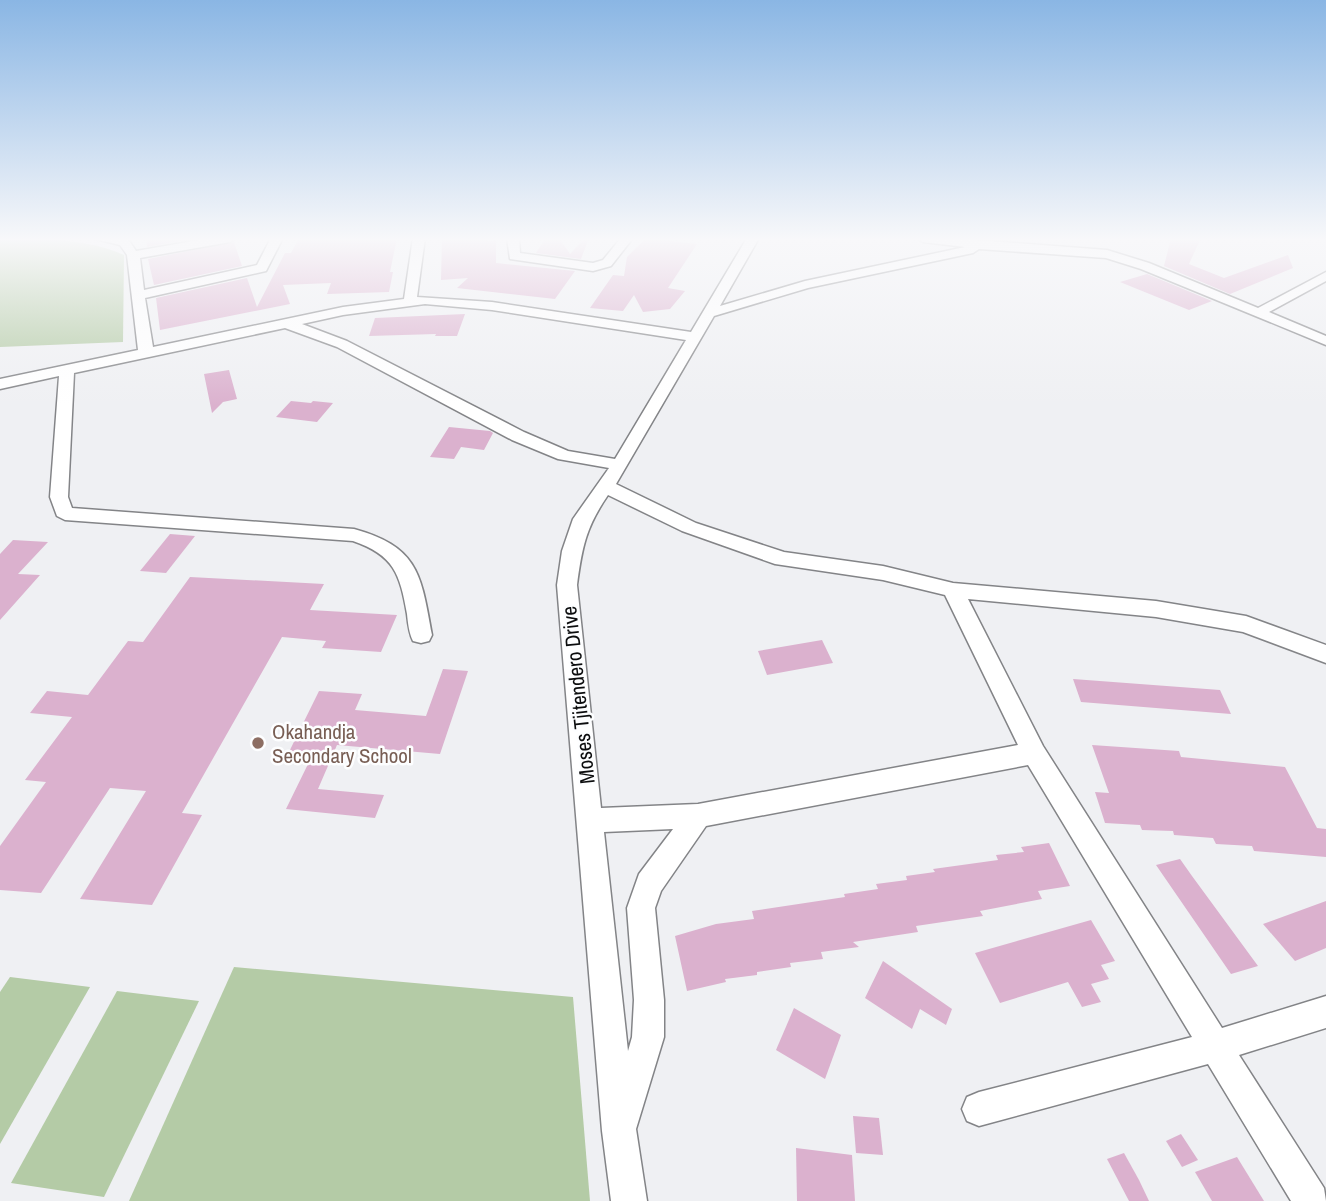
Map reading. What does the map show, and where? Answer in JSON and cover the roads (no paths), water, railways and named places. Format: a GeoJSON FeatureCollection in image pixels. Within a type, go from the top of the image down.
{"type":"FeatureCollection","features":[{"type":"Feature","properties":{"kind":"street"},"geometry":{"type":"LineString","coordinates":[[143,294],[139,295],[146,353]]}},
{"type":"Feature","properties":{"kind":"street"},"geometry":{"type":"LineString","coordinates":[[410,301],[411,294]]}},
{"type":"Feature","properties":{"kind":"street","name":"Moses Tjitendero Drive"},"geometry":{"type":"LineString","coordinates":[[629,1201],[619,1131],[567,585],[572,551],[582,519],[620,464],[721,294]]}},
{"type":"Feature","properties":{"kind":"street"},"geometry":{"type":"LineString","coordinates":[[710,313],[774,294]]}},
{"type":"Feature","properties":{"kind":"street"},"geometry":{"type":"LineString","coordinates":[[1212,294],[1326,341]]}},
{"type":"Feature","properties":{"kind":"street"},"geometry":{"type":"LineString","coordinates":[[1258,313],[1293,294]]}},
{"type":"Feature","properties":{"kind":"street"},"geometry":{"type":"LineString","coordinates":[[0,384],[286,323],[410,301],[438,300],[492,306],[696,337]]}},
{"type":"Feature","properties":{"kind":"street"},"geometry":{"type":"LineString","coordinates":[[286,323],[342,344],[518,436],[564,455],[620,464]]}},
{"type":"Feature","properties":{"kind":"street"},"geometry":{"type":"LineString","coordinates":[[67,370],[58,498],[64,512],[72,516],[354,535],[370,539],[390,548],[409,572],[421,635]]}},
{"type":"Feature","properties":{"kind":"street"},"geometry":{"type":"LineString","coordinates":[[605,486],[689,527],[782,559],[883,573],[953,590],[1156,609],[1246,624],[1326,654]]}},
{"type":"Feature","properties":{"kind":"street"},"geometry":{"type":"LineString","coordinates":[[953,590],[1034,753],[1311,1201]]}},
{"type":"Feature","properties":{"kind":"street"},"geometry":{"type":"LineString","coordinates":[[591,821],[698,816],[1034,753]]}},
{"type":"Feature","properties":{"kind":"street"},"geometry":{"type":"LineString","coordinates":[[619,1131],[648,1037],[649,1000],[641,908],[649,884],[698,816]]}},
{"type":"Feature","properties":{"kind":"street"},"geometry":{"type":"LineString","coordinates":[[979,1109],[1213,1046],[1326,1012]]}},
{"type":"Feature","properties":{"kind":"place","name":"Okahandja Secondary School"},"geometry":{"type":"Point","coordinates":[258,743]}}]}
